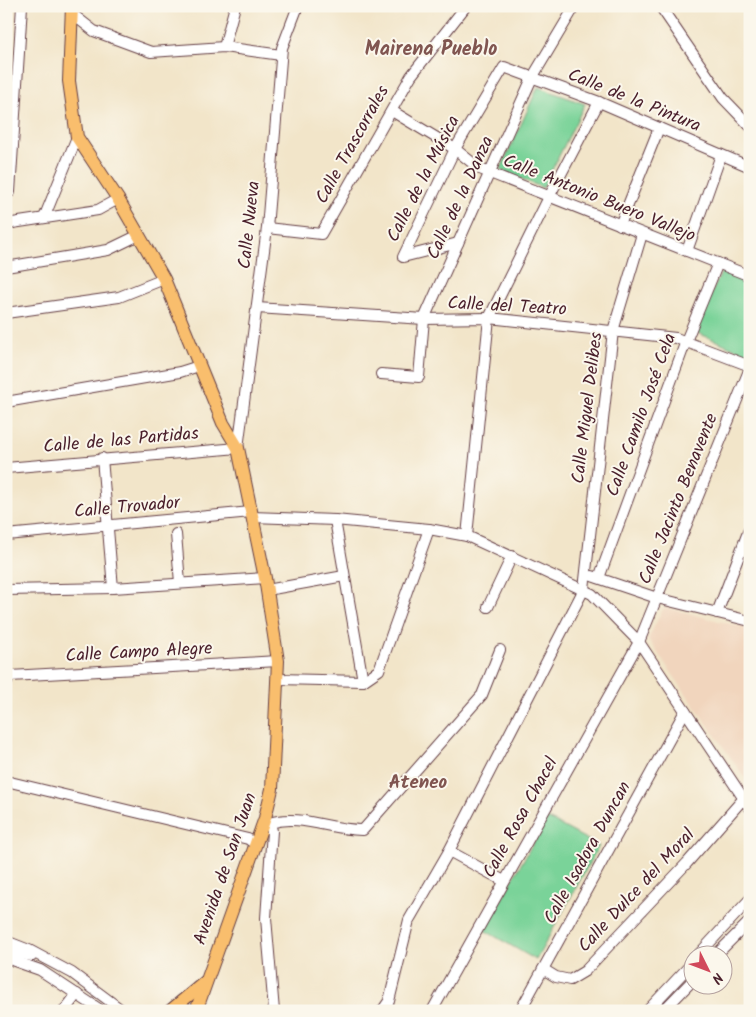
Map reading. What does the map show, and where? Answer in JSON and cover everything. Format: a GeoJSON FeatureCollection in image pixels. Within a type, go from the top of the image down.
{"type":"FeatureCollection","features":[{"type":"Feature","properties":{"kind":"main road"},"geometry":{"type":"LineString","coordinates":[[71,10],[69,81],[77,137]]}},
{"type":"Feature","properties":{"kind":"main road","name":"Avenida de San Juan"},"geometry":{"type":"LineString","coordinates":[[77,137],[118,199],[164,279],[227,430],[238,448],[266,584],[278,661],[272,789],[267,820],[254,848],[197,1007]]}},
{"type":"Feature","properties":{"kind":"main road"},"geometry":{"type":"LineString","coordinates":[[170,1011],[207,980]]}},
{"type":"Feature","properties":{"kind":"street"},"geometry":{"type":"LineString","coordinates":[[10,192],[10,149],[22,6]]}},
{"type":"Feature","properties":{"kind":"street"},"geometry":{"type":"LineString","coordinates":[[224,47],[235,6]]}},
{"type":"Feature","properties":{"kind":"street","name":"Calle Nueva"},"geometry":{"type":"LineString","coordinates":[[238,448],[267,228],[281,55],[298,6]]}},
{"type":"Feature","properties":{"kind":"street","name":"Calle Trascorrales"},"geometry":{"type":"LineString","coordinates":[[267,228],[321,234],[411,76],[466,6]]}},
{"type":"Feature","properties":{"kind":"street","name":"Calle de la Danza"},"geometry":{"type":"LineString","coordinates":[[381,374],[419,377],[424,319],[491,174],[532,78],[575,6]]}},
{"type":"Feature","properties":{"kind":"street"},"geometry":{"type":"LineString","coordinates":[[660,6],[723,98],[750,126]]}},
{"type":"Feature","properties":{"kind":"street"},"geometry":{"type":"LineString","coordinates":[[71,10],[94,31],[151,52],[224,47],[281,55]]}},
{"type":"Feature","properties":{"kind":"street","name":"Calle de la Pintura"},"geometry":{"type":"LineString","coordinates":[[504,67],[599,102],[750,167]]}},
{"type":"Feature","properties":{"kind":"street","name":"Calle de la Música"},"geometry":{"type":"LineString","coordinates":[[458,243],[403,257],[455,149],[504,67]]}},
{"type":"Feature","properties":{"kind":"street"},"geometry":{"type":"LineString","coordinates":[[6,69],[18,70]]}},
{"type":"Feature","properties":{"kind":"street"},"geometry":{"type":"LineString","coordinates":[[468,536],[489,318],[549,196],[599,102]]}},
{"type":"Feature","properties":{"kind":"street","name":"Calle Antonio Buero Vallejo"},"geometry":{"type":"LineString","coordinates":[[392,111],[455,149],[480,170],[749,274]]}},
{"type":"Feature","properties":{"kind":"street"},"geometry":{"type":"LineString","coordinates":[[620,225],[659,128]]}},
{"type":"Feature","properties":{"kind":"street"},"geometry":{"type":"LineString","coordinates":[[44,218],[77,137]]}},
{"type":"Feature","properties":{"kind":"street"},"geometry":{"type":"LineString","coordinates":[[687,251],[721,154]]}},
{"type":"Feature","properties":{"kind":"street"},"geometry":{"type":"LineString","coordinates":[[6,224],[98,210],[118,199]]}},
{"type":"Feature","properties":{"kind":"street","name":"Calle Miguel Delibes"},"geometry":{"type":"LineString","coordinates":[[584,589],[613,331],[642,234]]}},
{"type":"Feature","properties":{"kind":"street"},"geometry":{"type":"LineString","coordinates":[[6,267],[108,250],[139,235]]}},
{"type":"Feature","properties":{"kind":"street","name":"Calle Camilo José Cela"},"geometry":{"type":"LineString","coordinates":[[599,578],[686,341],[718,263]]}},
{"type":"Feature","properties":{"kind":"street"},"geometry":{"type":"LineString","coordinates":[[6,313],[119,297],[164,279]]}},
{"type":"Feature","properties":{"kind":"street","name":"Calle del Teatro"},"geometry":{"type":"LineString","coordinates":[[257,308],[424,319],[489,318],[676,338],[750,367]]}},
{"type":"Feature","properties":{"kind":"street"},"geometry":{"type":"LineString","coordinates":[[6,402],[180,372],[200,366]]}},
{"type":"Feature","properties":{"kind":"street","name":"Calle Jacinto Benavente"},"geometry":{"type":"LineString","coordinates":[[639,642],[750,367]]}},
{"type":"Feature","properties":{"kind":"street"},"geometry":{"type":"LineString","coordinates":[[227,430],[242,424]]}},
{"type":"Feature","properties":{"kind":"street","name":"Calle de las Partidas"},"geometry":{"type":"LineString","coordinates":[[6,468],[102,458],[238,448]]}},
{"type":"Feature","properties":{"kind":"street"},"geometry":{"type":"LineString","coordinates":[[102,458],[113,588]]}},
{"type":"Feature","properties":{"kind":"street","name":"Calle Trovador"},"geometry":{"type":"LineString","coordinates":[[6,535],[252,515],[335,520],[428,529],[468,536],[592,594],[639,642],[750,808]]}},
{"type":"Feature","properties":{"kind":"street"},"geometry":{"type":"LineString","coordinates":[[335,520],[363,681]]}},
{"type":"Feature","properties":{"kind":"street"},"geometry":{"type":"LineString","coordinates":[[717,613],[750,527]]}},
{"type":"Feature","properties":{"kind":"street"},"geometry":{"type":"LineString","coordinates":[[278,679],[363,681],[379,670],[428,529]]}},
{"type":"Feature","properties":{"kind":"street"},"geometry":{"type":"LineString","coordinates":[[176,534],[180,583]]}},
{"type":"Feature","properties":{"kind":"street"},"geometry":{"type":"LineString","coordinates":[[488,607],[512,556]]}},
{"type":"Feature","properties":{"kind":"street"},"geometry":{"type":"LineString","coordinates":[[585,574],[656,598],[750,621]]}},
{"type":"Feature","properties":{"kind":"street"},"geometry":{"type":"LineString","coordinates":[[6,590],[113,588],[180,583],[266,584],[344,576]]}},
{"type":"Feature","properties":{"kind":"street"},"geometry":{"type":"LineString","coordinates":[[382,1011],[389,1000],[409,920],[449,851],[584,589]]}},
{"type":"Feature","properties":{"kind":"street","name":"Calle Rosa Chacel"},"geometry":{"type":"LineString","coordinates":[[432,1011],[639,642]]}},
{"type":"Feature","properties":{"kind":"street"},"geometry":{"type":"LineString","coordinates":[[277,1009],[266,918],[272,857],[272,831],[267,820],[294,820],[350,830],[363,830],[482,695],[500,650]]}},
{"type":"Feature","properties":{"kind":"street","name":"Calle Campo Alegre"},"geometry":{"type":"LineString","coordinates":[[6,684],[10,676],[278,661]]}},
{"type":"Feature","properties":{"kind":"street","name":"Calle Isadora Duncan"},"geometry":{"type":"LineString","coordinates":[[520,1011],[685,711]]}},
{"type":"Feature","properties":{"kind":"street"},"geometry":{"type":"LineString","coordinates":[[6,781],[248,839],[254,848],[265,850],[272,857]]}},
{"type":"Feature","properties":{"kind":"street","name":"Calle Dulce del Moral"},"geometry":{"type":"LineString","coordinates":[[543,968],[556,977],[570,980],[585,971],[688,863],[744,798]]}},
{"type":"Feature","properties":{"kind":"street"},"geometry":{"type":"LineString","coordinates":[[449,851],[504,881]]}},
{"type":"Feature","properties":{"kind":"street"},"geometry":{"type":"LineString","coordinates":[[708,944],[750,899]]}},
{"type":"Feature","properties":{"kind":"street"},"geometry":{"type":"LineString","coordinates":[[727,944],[750,921]]}},
{"type":"Feature","properties":{"kind":"street"},"geometry":{"type":"LineString","coordinates":[[6,941],[43,957],[72,973],[123,1011]]}},
{"type":"Feature","properties":{"kind":"street"},"geometry":{"type":"LineString","coordinates":[[6,952],[43,957]]}},
{"type":"Feature","properties":{"kind":"street"},"geometry":{"type":"LineString","coordinates":[[6,958],[40,970],[102,1011]]}},
{"type":"Feature","properties":{"kind":"street"},"geometry":{"type":"LineString","coordinates":[[647,1011],[684,972]]}},
{"type":"Feature","properties":{"kind":"street"},"geometry":{"type":"LineString","coordinates":[[663,1011],[684,989]]}},
{"type":"Feature","properties":{"kind":"street"},"geometry":{"type":"LineString","coordinates":[[64,1011],[77,994]]}},
{"type":"Feature","properties":{"kind":"shaded area"},"geometry":{"type":"Polygon","coordinates":[[[667,608],[750,629],[750,785],[648,639],[663,609],[667,608]]]}},
{"type":"Feature","properties":{"kind":"green space"},"geometry":{"type":"Polygon","coordinates":[[[538,87],[585,104],[543,188],[500,170],[538,87]]]}},
{"type":"Feature","properties":{"kind":"green space"},"geometry":{"type":"Polygon","coordinates":[[[722,271],[750,282],[750,355],[693,331],[722,271]]]}},
{"type":"Feature","properties":{"kind":"green space"},"geometry":{"type":"Polygon","coordinates":[[[547,818],[599,846],[536,960],[484,930],[547,818]]]}},
{"type":"Feature","properties":{"kind":"district","name":"Mairena Pueblo"},"geometry":{"type":"Point","coordinates":[431,50]}},
{"type":"Feature","properties":{"kind":"district","name":"Ateneo"},"geometry":{"type":"Point","coordinates":[418,783]}}]}
